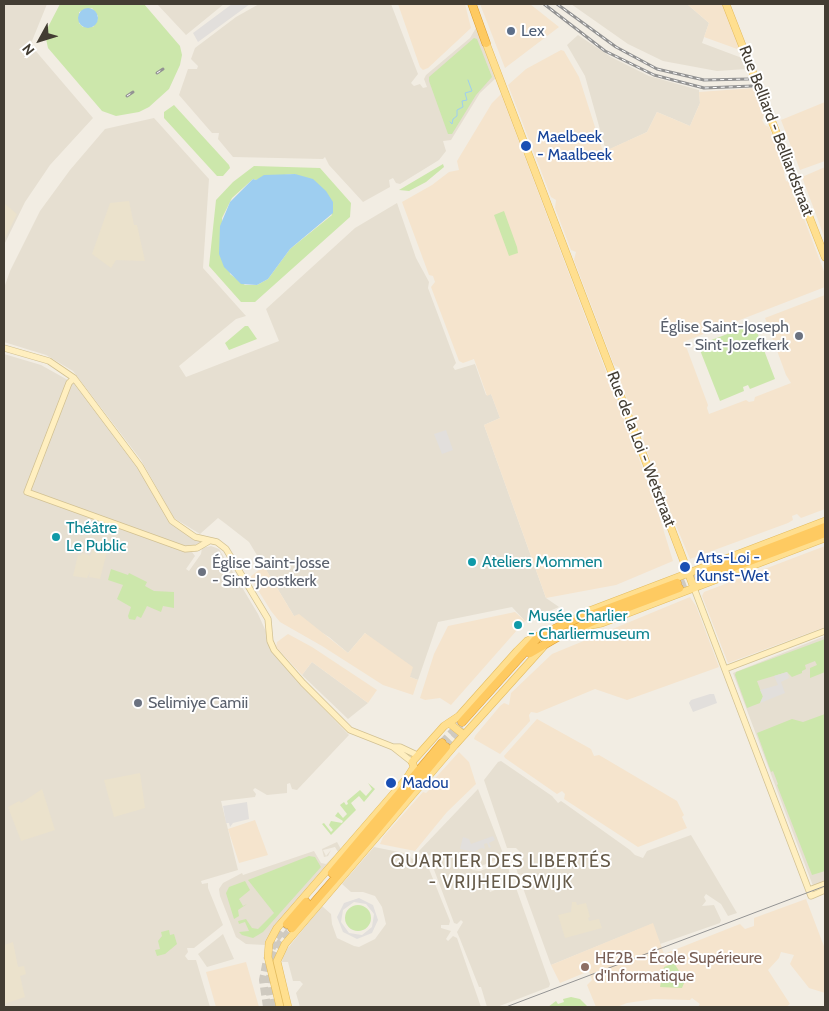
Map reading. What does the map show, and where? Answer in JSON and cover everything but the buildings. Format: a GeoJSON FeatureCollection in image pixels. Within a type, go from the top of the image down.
{"type":"FeatureCollection","features":[{"type":"Feature","properties":{"kind":"highway"},"geometry":{"type":"LineString","coordinates":[[471,4],[486,43]]}},
{"type":"Feature","properties":{"kind":"highway"},"geometry":{"type":"LineString","coordinates":[[825,527],[704,575],[811,538],[825,536]]}},
{"type":"Feature","properties":{"kind":"highway"},"geometry":{"type":"LineString","coordinates":[[786,536],[799,537],[808,528]]}},
{"type":"Feature","properties":{"kind":"highway"},"geometry":{"type":"LineString","coordinates":[[794,550],[811,538]]}},
{"type":"Feature","properties":{"kind":"highway"},"geometry":{"type":"LineString","coordinates":[[678,585],[537,648],[523,660],[463,724],[539,636],[578,618],[591,616],[678,585]]}},
{"type":"Feature","properties":{"kind":"highway"},"geometry":{"type":"LineString","coordinates":[[290,929],[356,850],[388,808],[444,745],[384,822],[356,850]]}},
{"type":"Feature","properties":{"kind":"highway"},"geometry":{"type":"LineString","coordinates":[[374,817],[388,808]]}},
{"type":"Feature","properties":{"kind":"highway"},"geometry":{"type":"LineString","coordinates":[[381,834],[384,822]]}},
{"type":"Feature","properties":{"kind":"highway"},"geometry":{"type":"LineString","coordinates":[[356,850],[357,837]]}},
{"type":"Feature","properties":{"kind":"highway"},"geometry":{"type":"LineString","coordinates":[[356,850],[368,848]]}},
{"type":"Feature","properties":{"kind":"main road","name":"Rue Belliard - Belliardstraat"},"geometry":{"type":"LineString","coordinates":[[726,4],[766,101],[825,258]]}},
{"type":"Feature","properties":{"kind":"main road","name":"Rue de la Loi - Wetstraat"},"geometry":{"type":"LineString","coordinates":[[486,43],[810,893]]}},
{"type":"Feature","properties":{"kind":"main road"},"geometry":{"type":"LineString","coordinates":[[4,349],[49,361],[74,378],[140,466],[172,520],[195,537],[217,542],[226,549],[268,619],[270,641],[274,650],[303,683],[350,730],[393,747],[412,762],[414,767],[410,774],[279,926],[269,943],[268,957],[280,1007]]}},
{"type":"Feature","properties":{"kind":"main road"},"geometry":{"type":"LineString","coordinates":[[74,378],[69,384],[27,492],[185,549],[197,548],[209,541]]}},
{"type":"Feature","properties":{"kind":"main road"},"geometry":{"type":"LineString","coordinates":[[578,618],[589,610],[825,521]]}},
{"type":"Feature","properties":{"kind":"main road"},"geometry":{"type":"LineString","coordinates":[[582,627],[602,623],[794,550],[825,536]]}},
{"type":"Feature","properties":{"kind":"main road"},"geometry":{"type":"LineString","coordinates":[[725,669],[825,631]]}},
{"type":"Feature","properties":{"kind":"main road"},"geometry":{"type":"LineString","coordinates":[[412,762],[449,723],[459,716],[522,646],[539,636]]}},
{"type":"Feature","properties":{"kind":"main road"},"geometry":{"type":"LineString","coordinates":[[279,926],[283,933],[290,929],[368,848],[455,745],[546,644]]}},
{"type":"Feature","properties":{"kind":"main road"},"geometry":{"type":"LineString","coordinates":[[449,723],[464,736]]}},
{"type":"Feature","properties":{"kind":"main road"},"geometry":{"type":"LineString","coordinates":[[393,747],[400,747],[418,755]]}},
{"type":"Feature","properties":{"kind":"main road"},"geometry":{"type":"LineString","coordinates":[[810,893],[825,884]]}},
{"type":"Feature","properties":{"kind":"main road"},"geometry":{"type":"LineString","coordinates":[[810,893],[825,890]]}},
{"type":"Feature","properties":{"kind":"main road"},"geometry":{"type":"LineString","coordinates":[[288,1007],[277,962],[280,950],[290,929]]}},
{"type":"Feature","properties":{"kind":"shaded area"},"geometry":{"type":"Polygon","coordinates":[[[4,4],[47,4],[32,41],[34,49],[93,118],[50,165],[25,202],[4,245],[4,4]]]}},
{"type":"Feature","properties":{"kind":"shaded area"},"geometry":{"type":"Polygon","coordinates":[[[157,4],[224,4],[186,35],[157,4]]]}},
{"type":"Feature","properties":{"kind":"shaded area"},"geometry":{"type":"Polygon","coordinates":[[[232,4],[250,4],[198,42],[193,33],[232,4]]]}},
{"type":"Feature","properties":{"kind":"shaded area"},"geometry":{"type":"Polygon","coordinates":[[[259,4],[391,4],[418,74],[411,83],[414,86],[420,84],[423,88],[427,87],[424,79],[426,75],[470,38],[476,28],[496,78],[480,93],[451,140],[443,141],[446,151],[439,160],[400,184],[396,183],[393,178],[389,180],[390,187],[363,202],[329,165],[325,157],[323,159],[233,157],[218,139],[219,133],[212,133],[179,95],[188,69],[197,69],[198,66],[191,59],[195,48],[236,17],[259,4]]]}},
{"type":"Feature","properties":{"kind":"shaded area"},"geometry":{"type":"Polygon","coordinates":[[[398,4],[465,4],[471,28],[428,68],[423,70],[420,67],[398,4]]]}},
{"type":"Feature","properties":{"kind":"shaded area"},"geometry":{"type":"Polygon","coordinates":[[[480,4],[530,4],[559,27],[505,68],[480,4]]]}},
{"type":"Feature","properties":{"kind":"shaded area"},"geometry":{"type":"Polygon","coordinates":[[[571,4],[687,4],[709,23],[702,43],[742,58],[746,69],[717,71],[663,61],[628,44],[571,4]]]}},
{"type":"Feature","properties":{"kind":"shaded area"},"geometry":{"type":"Polygon","coordinates":[[[687,4],[723,4],[740,50],[704,37],[709,23],[687,4]]]}},
{"type":"Feature","properties":{"kind":"shaded area"},"geometry":{"type":"Polygon","coordinates":[[[578,35],[611,57],[649,76],[699,90],[700,103],[690,126],[657,112],[647,132],[606,151],[585,76],[567,45],[578,35]]]}},
{"type":"Feature","properties":{"kind":"shaded area"},"geometry":{"type":"Polygon","coordinates":[[[561,50],[564,51],[579,77],[603,152],[647,132],[657,112],[690,126],[700,103],[699,92],[755,88],[765,116],[762,120],[769,127],[786,170],[784,174],[786,181],[790,182],[825,274],[825,287],[683,342],[708,405],[709,414],[746,400],[749,402],[754,401],[755,397],[791,383],[786,375],[765,318],[825,295],[825,509],[801,518],[797,514],[792,516],[793,520],[788,523],[690,559],[665,499],[666,490],[661,488],[643,441],[644,433],[639,431],[619,378],[620,368],[614,365],[574,260],[576,252],[571,250],[555,208],[556,200],[551,197],[508,85],[526,69],[561,50]]]}},
{"type":"Feature","properties":{"kind":"shaded area"},"geometry":{"type":"Polygon","coordinates":[[[501,94],[653,496],[673,561],[616,585],[546,598],[484,425],[500,418],[491,394],[487,396],[474,359],[463,363],[459,361],[431,287],[435,282],[433,276],[429,275],[402,202],[432,185],[449,172],[459,170],[457,161],[492,103],[501,94]]]}},
{"type":"Feature","properties":{"kind":"shaded area"},"geometry":{"type":"Polygon","coordinates":[[[825,102],[825,161],[800,170],[781,120],[825,102]]]}},
{"type":"Feature","properties":{"kind":"shaded area"},"geometry":{"type":"Polygon","coordinates":[[[154,118],[209,179],[203,268],[246,316],[236,319],[179,366],[186,377],[279,341],[266,309],[355,228],[397,203],[416,258],[429,282],[428,288],[456,363],[453,367],[455,370],[475,364],[486,395],[491,394],[500,418],[484,425],[546,598],[559,607],[525,621],[512,607],[438,622],[418,680],[410,677],[365,633],[348,653],[329,637],[294,616],[249,542],[226,524],[218,518],[200,534],[174,518],[141,460],[73,371],[46,355],[4,342],[4,288],[10,271],[40,211],[70,170],[105,129],[154,118]]]}},
{"type":"Feature","properties":{"kind":"shaded area"},"geometry":{"type":"Polygon","coordinates":[[[825,167],[825,239],[802,177],[825,167]]]}},
{"type":"Feature","properties":{"kind":"shaded area"},"geometry":{"type":"Polygon","coordinates":[[[129,201],[134,225],[137,225],[145,261],[116,260],[111,268],[92,254],[110,203],[129,201]]]}},
{"type":"Feature","properties":{"kind":"shaded area"},"geometry":{"type":"Polygon","coordinates":[[[4,203],[17,214],[4,240],[4,203]]]}},
{"type":"Feature","properties":{"kind":"shaded area"},"geometry":{"type":"Polygon","coordinates":[[[4,354],[41,365],[75,384],[135,463],[169,521],[201,542],[184,551],[192,552],[195,556],[186,569],[189,571],[201,554],[202,548],[211,546],[219,549],[258,614],[268,636],[295,679],[349,735],[297,790],[292,789],[290,783],[287,784],[287,793],[267,795],[255,788],[253,790],[256,794],[255,797],[221,801],[238,870],[201,881],[202,884],[208,883],[208,888],[223,925],[194,948],[187,948],[188,952],[185,956],[188,960],[196,960],[210,1007],[4,1007],[4,354]]]}},
{"type":"Feature","properties":{"kind":"shaded area"},"geometry":{"type":"Polygon","coordinates":[[[446,430],[453,450],[442,454],[434,434],[446,430]]]}},
{"type":"Feature","properties":{"kind":"shaded area"},"geometry":{"type":"Polygon","coordinates":[[[101,538],[110,540],[100,579],[89,577],[90,572],[87,578],[73,576],[78,555],[81,556],[82,553],[90,556],[97,540],[100,541],[101,538]]]}},
{"type":"Feature","properties":{"kind":"shaded area"},"geometry":{"type":"Polygon","coordinates":[[[825,546],[825,627],[728,663],[702,596],[704,592],[825,546]]]}},
{"type":"Feature","properties":{"kind":"shaded area"},"geometry":{"type":"Polygon","coordinates":[[[264,566],[294,616],[299,614],[348,653],[365,633],[413,667],[410,677],[418,680],[413,695],[383,685],[280,622],[250,577],[264,566]]]}},
{"type":"Feature","properties":{"kind":"shaded area"},"geometry":{"type":"Polygon","coordinates":[[[690,597],[696,606],[719,667],[627,700],[595,689],[537,713],[531,712],[529,715],[530,721],[500,754],[474,739],[500,706],[504,703],[509,705],[511,693],[552,654],[690,597]]]}},
{"type":"Feature","properties":{"kind":"shaded area"},"geometry":{"type":"Polygon","coordinates":[[[515,612],[525,621],[451,705],[440,698],[425,700],[420,698],[434,654],[448,626],[515,612]]]}},
{"type":"Feature","properties":{"kind":"shaded area"},"geometry":{"type":"Polygon","coordinates":[[[288,634],[312,647],[377,690],[368,703],[312,662],[302,675],[276,647],[277,642],[288,634]]]}},
{"type":"Feature","properties":{"kind":"shaded area"},"geometry":{"type":"Polygon","coordinates":[[[825,636],[825,883],[813,886],[733,673],[825,636]]]}},
{"type":"Feature","properties":{"kind":"shaded area"},"geometry":{"type":"Polygon","coordinates":[[[312,662],[368,703],[348,719],[302,675],[312,662]]]}},
{"type":"Feature","properties":{"kind":"shaded area"},"geometry":{"type":"Polygon","coordinates":[[[787,672],[789,678],[781,682],[785,693],[760,703],[763,696],[760,690],[778,685],[774,676],[787,672]]]}},
{"type":"Feature","properties":{"kind":"shaded area"},"geometry":{"type":"Polygon","coordinates":[[[714,694],[717,703],[693,712],[689,703],[691,700],[714,694]]]}},
{"type":"Feature","properties":{"kind":"shaded area"},"geometry":{"type":"Polygon","coordinates":[[[537,719],[591,749],[594,756],[599,755],[677,801],[684,815],[682,817],[687,828],[638,847],[564,799],[565,794],[562,791],[557,794],[505,758],[504,756],[537,719]]]}},
{"type":"Feature","properties":{"kind":"shaded area"},"geometry":{"type":"Polygon","coordinates":[[[459,752],[469,762],[476,784],[447,812],[415,851],[380,844],[383,837],[423,792],[426,793],[431,788],[428,786],[459,752]]]}},
{"type":"Feature","properties":{"kind":"shaded area"},"geometry":{"type":"Polygon","coordinates":[[[501,761],[552,796],[558,803],[561,801],[564,803],[635,855],[643,858],[647,851],[691,835],[737,913],[728,916],[721,904],[706,894],[704,897],[706,901],[702,906],[714,905],[721,920],[720,923],[660,944],[652,924],[551,965],[523,888],[528,876],[518,874],[514,862],[520,852],[516,848],[507,848],[484,780],[498,762],[501,761]]]}},
{"type":"Feature","properties":{"kind":"shaded area"},"geometry":{"type":"Polygon","coordinates":[[[140,773],[145,808],[114,817],[104,780],[140,773]]]}},
{"type":"Feature","properties":{"kind":"shaded area"},"geometry":{"type":"Polygon","coordinates":[[[42,789],[55,830],[21,841],[8,807],[19,801],[21,803],[42,789]]]}},
{"type":"Feature","properties":{"kind":"shaded area"},"geometry":{"type":"Polygon","coordinates":[[[478,789],[504,856],[479,867],[474,866],[472,870],[480,871],[504,862],[508,864],[510,878],[488,887],[490,892],[512,883],[515,885],[550,984],[549,987],[497,1007],[487,1007],[481,987],[479,987],[457,932],[463,922],[461,920],[457,924],[454,923],[433,867],[434,862],[438,861],[439,857],[421,854],[419,851],[478,789]]]}},
{"type":"Feature","properties":{"kind":"shaded area"},"geometry":{"type":"Polygon","coordinates":[[[247,802],[249,819],[233,823],[230,827],[229,823],[226,823],[223,806],[247,802]]]}},
{"type":"Feature","properties":{"kind":"shaded area"},"geometry":{"type":"Polygon","coordinates":[[[255,820],[268,855],[239,863],[228,829],[255,820]]]}},
{"type":"Feature","properties":{"kind":"shaded area"},"geometry":{"type":"Polygon","coordinates":[[[493,836],[495,840],[489,843],[491,847],[489,848],[487,843],[484,844],[485,849],[481,848],[474,852],[460,849],[463,837],[469,839],[471,844],[493,836]]]}},
{"type":"Feature","properties":{"kind":"shaded area"},"geometry":{"type":"Polygon","coordinates":[[[337,842],[342,851],[269,936],[265,945],[246,944],[236,937],[220,896],[219,889],[223,883],[242,873],[243,875],[314,851],[321,863],[326,864],[338,852],[335,847],[323,850],[326,856],[331,850],[328,856],[324,857],[322,849],[337,842]]]}},
{"type":"Feature","properties":{"kind":"shaded area"},"geometry":{"type":"Polygon","coordinates":[[[374,847],[409,854],[412,859],[417,856],[429,861],[429,869],[450,921],[449,925],[441,925],[441,928],[451,931],[446,939],[448,941],[453,936],[457,938],[481,1007],[300,1007],[296,993],[303,984],[300,981],[293,981],[288,962],[282,962],[283,954],[322,906],[331,914],[337,938],[354,946],[359,947],[375,939],[386,924],[382,907],[375,896],[363,892],[351,892],[342,884],[374,847]]]}},
{"type":"Feature","properties":{"kind":"shaded area"},"geometry":{"type":"Polygon","coordinates":[[[359,898],[373,905],[378,920],[372,933],[357,939],[343,932],[337,917],[344,903],[359,898]],[[354,902],[343,910],[341,922],[349,933],[362,935],[372,927],[374,914],[366,904],[354,902]]]}},
{"type":"Feature","properties":{"kind":"shaded area"},"geometry":{"type":"Polygon","coordinates":[[[806,899],[825,949],[825,993],[809,988],[790,964],[794,955],[781,952],[779,958],[768,970],[790,1004],[786,1007],[698,1007],[700,1004],[692,998],[690,1000],[654,999],[627,1003],[617,1007],[596,1007],[587,985],[592,980],[589,971],[560,983],[551,965],[653,923],[664,954],[740,924],[745,929],[754,926],[754,918],[806,899]]]}},
{"type":"Feature","properties":{"kind":"shaded area"},"geometry":{"type":"Polygon","coordinates":[[[572,902],[576,902],[577,905],[586,903],[590,917],[588,918],[589,921],[599,919],[602,928],[565,938],[558,915],[571,912],[572,902]]]}},
{"type":"Feature","properties":{"kind":"shaded area"},"geometry":{"type":"Polygon","coordinates":[[[223,934],[234,959],[207,967],[198,954],[223,934]]]}},
{"type":"Feature","properties":{"kind":"shaded area"},"geometry":{"type":"Polygon","coordinates":[[[13,942],[18,967],[24,966],[26,974],[20,976],[25,997],[4,1004],[4,945],[13,942]]]}},
{"type":"Feature","properties":{"kind":"shaded area"},"geometry":{"type":"Polygon","coordinates":[[[246,962],[259,1007],[216,1007],[206,972],[246,962]]]}},
{"type":"Feature","properties":{"kind":"green space"},"geometry":{"type":"Polygon","coordinates":[[[60,4],[144,4],[180,46],[182,55],[180,65],[169,89],[149,107],[139,112],[116,116],[102,111],[48,48],[46,39],[48,27],[60,4]],[[92,8],[79,12],[79,23],[83,27],[93,27],[98,16],[92,8]]]}},
{"type":"Feature","properties":{"kind":"green space"},"geometry":{"type":"Polygon","coordinates":[[[474,38],[477,39],[492,77],[476,95],[452,134],[448,134],[429,77],[474,38]]]}},
{"type":"Feature","properties":{"kind":"green space"},"geometry":{"type":"Polygon","coordinates":[[[174,105],[229,165],[230,168],[223,176],[217,176],[164,118],[164,112],[174,105]]]}},
{"type":"Feature","properties":{"kind":"green space"},"geometry":{"type":"Polygon","coordinates":[[[443,164],[444,167],[426,182],[409,191],[399,190],[443,164]]]}},
{"type":"Feature","properties":{"kind":"green space"},"geometry":{"type":"Polygon","coordinates":[[[254,166],[320,168],[351,203],[350,217],[255,302],[241,302],[209,266],[216,200],[233,182],[254,166]],[[295,174],[253,179],[232,198],[222,218],[230,274],[245,285],[257,285],[268,279],[290,249],[332,215],[295,174]]]}},
{"type":"Feature","properties":{"kind":"green space"},"geometry":{"type":"Polygon","coordinates":[[[504,211],[518,253],[509,256],[494,215],[504,211]]]}},
{"type":"Feature","properties":{"kind":"green space"},"geometry":{"type":"Polygon","coordinates":[[[754,324],[775,379],[750,389],[748,385],[743,387],[744,391],[720,401],[698,345],[754,324]]]}},
{"type":"Feature","properties":{"kind":"green space"},"geometry":{"type":"Polygon","coordinates":[[[245,326],[248,326],[257,339],[229,350],[225,343],[245,326]]]}},
{"type":"Feature","properties":{"kind":"green space"},"geometry":{"type":"Polygon","coordinates":[[[111,569],[128,575],[129,573],[147,582],[145,586],[154,591],[174,592],[174,608],[163,606],[161,612],[147,606],[141,618],[137,616],[135,620],[129,619],[131,607],[117,599],[123,585],[108,580],[111,569]]]}},
{"type":"Feature","properties":{"kind":"green space"},"geometry":{"type":"Polygon","coordinates":[[[825,639],[825,672],[810,678],[810,668],[817,665],[815,661],[805,665],[806,669],[802,673],[792,677],[787,672],[757,681],[763,697],[760,703],[747,708],[735,675],[736,672],[825,639]]]}},
{"type":"Feature","properties":{"kind":"green space"},"geometry":{"type":"Polygon","coordinates":[[[825,714],[825,871],[812,875],[757,733],[792,719],[803,722],[825,714]]]}},
{"type":"Feature","properties":{"kind":"green space"},"geometry":{"type":"Polygon","coordinates":[[[368,783],[375,789],[364,802],[359,796],[351,803],[356,810],[331,835],[322,824],[324,823],[331,832],[333,830],[329,825],[331,821],[342,823],[343,821],[335,816],[338,812],[343,818],[347,814],[340,805],[344,802],[346,805],[348,804],[347,801],[360,790],[366,796],[372,789],[368,783]]]}},
{"type":"Feature","properties":{"kind":"green space"},"geometry":{"type":"Polygon","coordinates":[[[309,856],[315,857],[321,867],[263,932],[253,938],[242,935],[239,932],[249,931],[245,922],[239,924],[238,921],[246,919],[252,928],[258,929],[274,913],[248,880],[309,856]]]}},
{"type":"Feature","properties":{"kind":"green space"},"geometry":{"type":"Polygon","coordinates":[[[245,881],[250,890],[239,899],[243,906],[247,904],[238,910],[239,916],[234,919],[226,893],[229,887],[245,881]]]}},
{"type":"Feature","properties":{"kind":"green space"},"geometry":{"type":"Polygon","coordinates":[[[358,905],[368,908],[371,918],[368,928],[358,931],[348,928],[345,918],[348,908],[358,905]]]}},
{"type":"Feature","properties":{"kind":"green space"},"geometry":{"type":"Polygon","coordinates":[[[169,930],[170,935],[174,934],[177,944],[165,954],[157,956],[155,950],[160,949],[158,941],[162,936],[161,932],[169,930]]]}},
{"type":"Feature","properties":{"kind":"green space"},"geometry":{"type":"Polygon","coordinates":[[[674,963],[681,974],[687,976],[682,988],[660,987],[664,967],[674,963]]]}},
{"type":"Feature","properties":{"kind":"green space"},"geometry":{"type":"Polygon","coordinates":[[[571,997],[580,999],[588,1007],[548,1007],[556,1001],[558,1004],[564,1002],[563,999],[571,997]]]}},
{"type":"Feature","properties":{"kind":"water"},"geometry":{"type":"Polygon","coordinates":[[[88,8],[95,11],[98,18],[95,25],[88,28],[81,25],[78,18],[81,11],[88,8]]]}},
{"type":"Feature","properties":{"kind":"water"},"geometry":{"type":"Polygon","coordinates":[[[295,174],[313,179],[326,191],[333,202],[333,213],[290,249],[268,279],[257,285],[241,284],[224,267],[219,254],[220,226],[230,202],[253,179],[256,180],[264,175],[295,174]]]}},
{"type":"Feature","properties":{"kind":"waterway"},"geometry":{"type":"LineString","coordinates":[[450,122],[452,124],[453,119],[457,116],[457,110],[463,107],[462,101],[467,100],[465,93],[472,91],[468,80]]}},
{"type":"Feature","properties":{"kind":"tunnel"},"geometry":{"type":"LineString","coordinates":[[677,583],[704,573]]}},
{"type":"Feature","properties":{"kind":"tunnel"},"geometry":{"type":"LineString","coordinates":[[679,588],[698,581]]}},
{"type":"Feature","properties":{"kind":"tunnel"},"geometry":{"type":"LineString","coordinates":[[442,743],[462,722]]}},
{"type":"Feature","properties":{"kind":"tunnel"},"geometry":{"type":"LineString","coordinates":[[446,747],[463,728]]}},
{"type":"Feature","properties":{"kind":"tunnel"},"geometry":{"type":"LineString","coordinates":[[267,1007],[263,980],[267,960],[275,940],[287,924]]}},
{"type":"Feature","properties":{"kind":"tunnel"},"geometry":{"type":"LineString","coordinates":[[272,1007],[269,986],[272,962],[280,943],[292,928]]}},
{"type":"Feature","properties":{"kind":"tram line"},"geometry":{"type":"LineString","coordinates":[[506,1007],[825,886]]}},
{"type":"Feature","properties":{"kind":"railway"},"geometry":{"type":"LineString","coordinates":[[544,4],[605,51],[654,75],[704,88],[752,86]]}},
{"type":"Feature","properties":{"kind":"railway"},"geometry":{"type":"LineString","coordinates":[[557,4],[616,47],[657,69],[704,80],[749,79]]}},
{"type":"Feature","properties":{"kind":"railway"},"geometry":{"type":"LineString","coordinates":[[157,73],[163,69]]}},
{"type":"Feature","properties":{"kind":"railway"},"geometry":{"type":"LineString","coordinates":[[127,96],[133,92]]}},
{"type":"Feature","properties":{"kind":"place","name":"Lex"},"geometry":{"type":"Point","coordinates":[511,31]}},
{"type":"Feature","properties":{"kind":"place","name":"Maelbeek - Maalbeek"},"geometry":{"type":"Point","coordinates":[526,146]}},
{"type":"Feature","properties":{"kind":"place","name":"Église Saint-Joseph - Sint-Jozefkerk"},"geometry":{"type":"Point","coordinates":[799,336]}},
{"type":"Feature","properties":{"kind":"place","name":"Théâtre Le Public"},"geometry":{"type":"Point","coordinates":[56,537]}},
{"type":"Feature","properties":{"kind":"place","name":"Ateliers Mommen"},"geometry":{"type":"Point","coordinates":[472,562]}},
{"type":"Feature","properties":{"kind":"place","name":"Arts-Loi - Kunst-Wet"},"geometry":{"type":"Point","coordinates":[685,567]}},
{"type":"Feature","properties":{"kind":"place","name":"Église Saint-Josse - Sint-Joostkerk"},"geometry":{"type":"Point","coordinates":[202,572]}},
{"type":"Feature","properties":{"kind":"place","name":"Musée Charlier - Charliermuseum"},"geometry":{"type":"Point","coordinates":[518,625]}},
{"type":"Feature","properties":{"kind":"place","name":"Selimiye Camii"},"geometry":{"type":"Point","coordinates":[138,703]}},
{"type":"Feature","properties":{"kind":"place","name":"Madou"},"geometry":{"type":"Point","coordinates":[391,783]}},
{"type":"Feature","properties":{"kind":"place","name":"HE2B – École Supérieure d'Informatique"},"geometry":{"type":"Point","coordinates":[585,967]}},
{"type":"Feature","properties":{"kind":"district","name":"QUARTIER DES LIBERTÉS - VRIJHEIDSWIJK"},"geometry":{"type":"Point","coordinates":[501,872]}}]}
